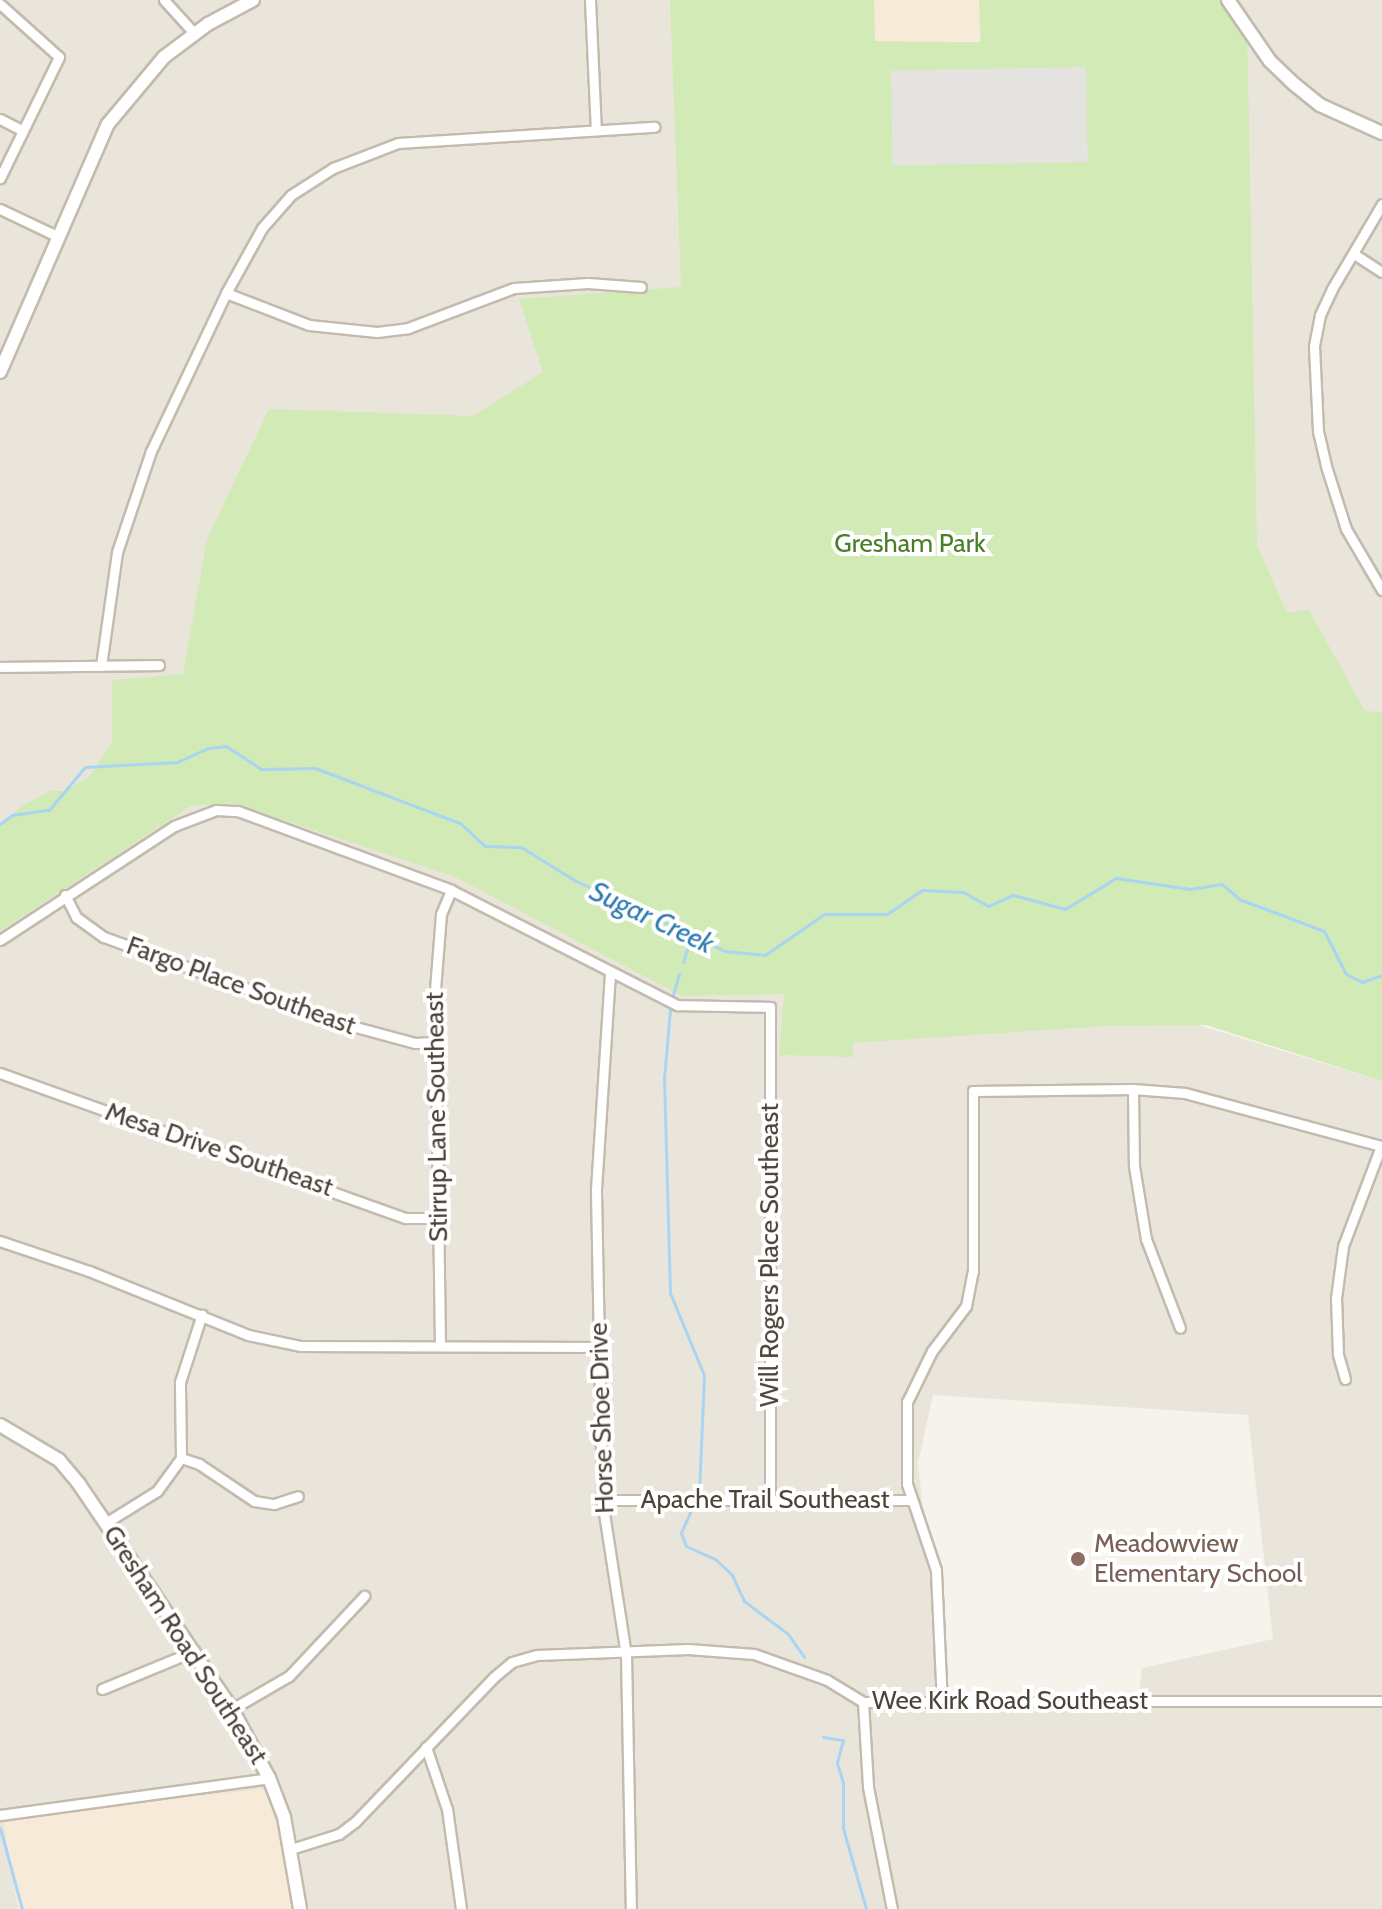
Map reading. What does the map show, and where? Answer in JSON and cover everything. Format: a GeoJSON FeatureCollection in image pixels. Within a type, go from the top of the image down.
{"type":"FeatureCollection","features":[{"type":"Feature","properties":{"kind":"street"},"geometry":{"type":"LineString","coordinates":[[164,0],[194,33]]}},
{"type":"Feature","properties":{"kind":"street"},"geometry":{"type":"LineString","coordinates":[[0,372],[108,124],[144,77],[194,33],[253,0]]}},
{"type":"Feature","properties":{"kind":"street"},"geometry":{"type":"LineString","coordinates":[[590,0],[596,130]]}},
{"type":"Feature","properties":{"kind":"street"},"geometry":{"type":"LineString","coordinates":[[1228,0],[1270,61],[1294,84],[1320,105],[1382,133]]}},
{"type":"Feature","properties":{"kind":"street"},"geometry":{"type":"LineString","coordinates":[[0,4],[59,57],[20,129],[0,178]]}},
{"type":"Feature","properties":{"kind":"street"},"geometry":{"type":"LineString","coordinates":[[0,119],[20,129]]}},
{"type":"Feature","properties":{"kind":"street"},"geometry":{"type":"LineString","coordinates":[[101,666],[128,512],[226,293],[262,228],[291,195],[359,156],[426,138],[655,127]]}},
{"type":"Feature","properties":{"kind":"street"},"geometry":{"type":"LineString","coordinates":[[1382,204],[1320,315],[1314,346],[1318,431],[1346,529],[1382,590]]}},
{"type":"Feature","properties":{"kind":"street"},"geometry":{"type":"LineString","coordinates":[[0,209],[59,237]]}},
{"type":"Feature","properties":{"kind":"street"},"geometry":{"type":"LineString","coordinates":[[1354,254],[1382,272]]}},
{"type":"Feature","properties":{"kind":"street"},"geometry":{"type":"LineString","coordinates":[[226,293],[309,325],[377,332],[408,328],[514,288],[588,283],[641,287]]}},
{"type":"Feature","properties":{"kind":"street"},"geometry":{"type":"LineString","coordinates":[[0,667],[159,665]]}},
{"type":"Feature","properties":{"kind":"street"},"geometry":{"type":"LineString","coordinates":[[0,940],[174,826],[216,810],[276,824],[451,890],[610,973]]}},
{"type":"Feature","properties":{"kind":"street","name":"Stirrup Lane Southeast"},"geometry":{"type":"LineString","coordinates":[[440,1346],[438,937],[451,890]]}},
{"type":"Feature","properties":{"kind":"street","name":"Fargo Place Southeast"},"geometry":{"type":"LineString","coordinates":[[65,895],[76,917],[104,937],[353,1026],[415,1043],[437,1042]]}},
{"type":"Feature","properties":{"kind":"street","name":"Will Rogers Place Southeast"},"geometry":{"type":"LineString","coordinates":[[610,973],[677,1005],[770,1007],[770,1502]]}},
{"type":"Feature","properties":{"kind":"street","name":"Horse Shoe Drive"},"geometry":{"type":"LineString","coordinates":[[610,973],[596,1192],[602,1500],[626,1655],[631,1909]]}},
{"type":"Feature","properties":{"kind":"street","name":"Mesa Drive Southeast"},"geometry":{"type":"LineString","coordinates":[[0,1073],[406,1218],[439,1218]]}},
{"type":"Feature","properties":{"kind":"street"},"geometry":{"type":"LineString","coordinates":[[1133,1089],[1134,1166],[1146,1239],[1180,1328]]}},
{"type":"Feature","properties":{"kind":"street"},"geometry":{"type":"LineString","coordinates":[[912,1500],[907,1484],[907,1402],[926,1360],[966,1306],[973,1271],[973,1091],[1133,1089],[1215,1100],[1381,1146],[1343,1246],[1336,1298],[1338,1354],[1345,1379]]}},
{"type":"Feature","properties":{"kind":"street"},"geometry":{"type":"LineString","coordinates":[[0,1241],[202,1314],[248,1335],[300,1346],[599,1347]]}},
{"type":"Feature","properties":{"kind":"street"},"geometry":{"type":"LineString","coordinates":[[107,1522],[157,1491],[181,1458],[180,1382],[202,1314]]}},
{"type":"Feature","properties":{"kind":"street","name":"Gresham Road Southeast"},"geometry":{"type":"LineString","coordinates":[[0,1425],[59,1460],[107,1522],[232,1709],[269,1778],[291,1849],[300,1909]]}},
{"type":"Feature","properties":{"kind":"street"},"geometry":{"type":"LineString","coordinates":[[181,1458],[199,1464],[254,1501],[274,1504],[298,1496]]}},
{"type":"Feature","properties":{"kind":"street","name":"Apache Trail Southeast"},"geometry":{"type":"LineString","coordinates":[[602,1500],[912,1500],[936,1570],[942,1704]]}},
{"type":"Feature","properties":{"kind":"street"},"geometry":{"type":"LineString","coordinates":[[232,1709],[289,1676],[364,1596]]}},
{"type":"Feature","properties":{"kind":"street","name":"Wee Kirk Road Southeast"},"geometry":{"type":"LineString","coordinates":[[291,1849],[339,1834],[355,1822],[512,1662],[537,1655],[626,1655],[688,1649],[754,1654],[827,1680],[863,1702],[1382,1701]]}},
{"type":"Feature","properties":{"kind":"street"},"geometry":{"type":"LineString","coordinates":[[102,1689],[194,1651]]}},
{"type":"Feature","properties":{"kind":"street"},"geometry":{"type":"LineString","coordinates":[[863,1702],[868,1787],[892,1909]]}},
{"type":"Feature","properties":{"kind":"street"},"geometry":{"type":"LineString","coordinates":[[426,1747],[447,1809],[461,1909]]}},
{"type":"Feature","properties":{"kind":"street"},"geometry":{"type":"LineString","coordinates":[[0,1815],[269,1778]]}},
{"type":"Feature","properties":{"kind":"shaded area"},"geometry":{"type":"Polygon","coordinates":[[[0,0],[681,0],[690,364],[198,705],[0,834],[0,0]]]}},
{"type":"Feature","properties":{"kind":"shaded area"},"geometry":{"type":"Polygon","coordinates":[[[874,0],[979,0],[979,41],[874,41],[874,0]]]}},
{"type":"Feature","properties":{"kind":"shaded area"},"geometry":{"type":"Polygon","coordinates":[[[1230,0],[1382,0],[1382,749],[1351,757],[1251,532],[1230,0]]]}},
{"type":"Feature","properties":{"kind":"shaded area"},"geometry":{"type":"Polygon","coordinates":[[[1086,67],[1088,162],[893,165],[891,70],[1086,67]]]}},
{"type":"Feature","properties":{"kind":"shaded area"},"geometry":{"type":"Polygon","coordinates":[[[320,758],[1382,1081],[1382,1909],[301,1909],[3,1816],[18,1909],[0,1909],[0,931],[191,806],[230,802],[323,832],[320,758]],[[933,1395],[918,1463],[944,1703],[1138,1704],[1142,1668],[1273,1639],[1248,1415],[933,1395]]]}},
{"type":"Feature","properties":{"kind":"shaded area"},"geometry":{"type":"Polygon","coordinates":[[[265,1789],[286,1836],[301,1909],[18,1909],[3,1815],[265,1789]]]}},
{"type":"Feature","properties":{"kind":"green space","name":"Gresham Park"},"geometry":{"type":"Polygon","coordinates":[[[670,0],[874,0],[875,41],[980,42],[979,0],[1230,0],[1247,23],[1257,545],[1287,613],[1309,610],[1365,711],[1382,712],[1382,1081],[1206,1025],[1107,1026],[853,1043],[853,1057],[779,1055],[784,994],[682,996],[453,876],[232,803],[191,806],[0,931],[0,825],[22,806],[50,791],[65,791],[91,775],[112,742],[112,680],[183,674],[207,539],[269,409],[473,416],[543,372],[519,299],[681,287],[670,0]]]}},
{"type":"Feature","properties":{"kind":"waterway","name":"Sugar Creek"},"geometry":{"type":"LineString","coordinates":[[0,824],[12,815],[49,810],[85,767],[177,762],[208,748],[226,746],[261,769],[315,768],[460,823],[485,846],[521,847],[576,881],[725,951],[765,955],[824,914],[887,914],[922,890],[963,892],[988,906],[1013,895],[1065,909],[1116,878],[1190,889],[1222,884],[1239,899],[1324,931],[1346,974],[1362,982],[1382,975]]}},
{"type":"Feature","properties":{"kind":"waterway"},"geometry":{"type":"LineString","coordinates":[[683,962],[691,937]]}},
{"type":"Feature","properties":{"kind":"waterway"},"geometry":{"type":"LineString","coordinates":[[673,995],[679,974]]}},
{"type":"Feature","properties":{"kind":"waterway"},"geometry":{"type":"LineString","coordinates":[[670,1010],[664,1078],[670,1293],[704,1375],[699,1494]]}},
{"type":"Feature","properties":{"kind":"waterway"},"geometry":{"type":"LineString","coordinates":[[692,1508],[681,1533],[686,1546],[715,1559],[732,1575],[744,1601],[788,1634],[804,1657]]}},
{"type":"Feature","properties":{"kind":"waterway"},"geometry":{"type":"LineString","coordinates":[[823,1737],[843,1740],[837,1763],[843,1783],[843,1828],[866,1909]]}},
{"type":"Feature","properties":{"kind":"waterway"},"geometry":{"type":"LineString","coordinates":[[0,1828],[22,1909]]}},
{"type":"Feature","properties":{"kind":"place","name":"Meadowview Elementary School"},"geometry":{"type":"Point","coordinates":[1078,1559]}}]}
